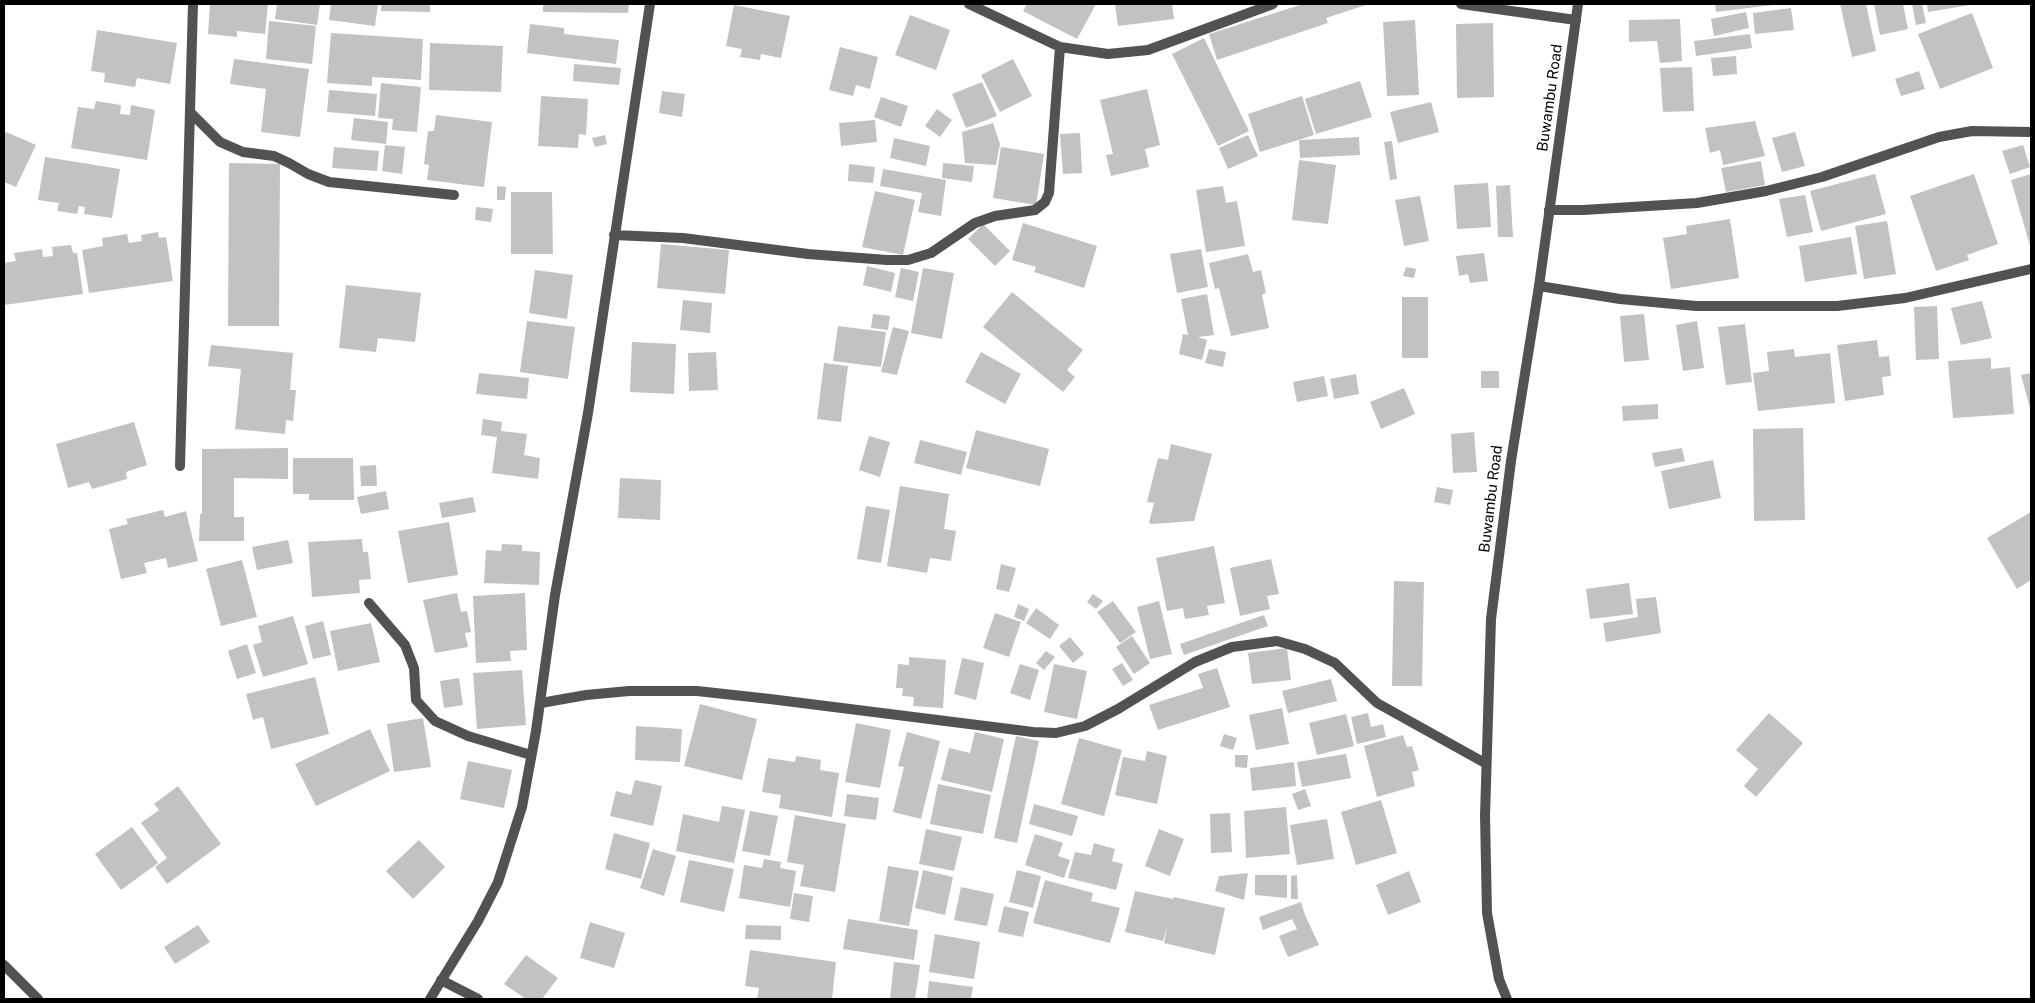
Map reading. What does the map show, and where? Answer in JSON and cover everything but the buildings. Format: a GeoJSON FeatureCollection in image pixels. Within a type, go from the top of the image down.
{"type":"FeatureCollection","features":[{"type":"Feature","properties":{"kind":"street"},"geometry":{"type":"LineString","coordinates":[[180,466],[193,4]]}},
{"type":"Feature","properties":{"kind":"street"},"geometry":{"type":"LineString","coordinates":[[430,999],[478,921],[498,882],[522,807],[541,703],[555,595],[588,413],[650,4]]}},
{"type":"Feature","properties":{"kind":"street"},"geometry":{"type":"LineString","coordinates":[[969,4],[1060,47],[1108,54],[1148,50],[1273,4]]}},
{"type":"Feature","properties":{"kind":"street"},"geometry":{"type":"LineString","coordinates":[[1461,4],[1576,20]]}},
{"type":"Feature","properties":{"kind":"street","name":"Buwambu Road"},"geometry":{"type":"LineString","coordinates":[[1507,999],[1499,979],[1487,913],[1486,764],[1491,619],[1511,461],[1539,286],[1578,4]]}},
{"type":"Feature","properties":{"kind":"street"},"geometry":{"type":"LineString","coordinates":[[614,235],[683,238],[808,254],[908,260],[931,253],[975,224],[995,216],[1035,210],[1045,202],[1049,193],[1060,47]]}},
{"type":"Feature","properties":{"kind":"street"},"geometry":{"type":"LineString","coordinates":[[190,112],[220,142],[243,152],[274,156],[289,162],[308,174],[329,182],[454,196]]}},
{"type":"Feature","properties":{"kind":"street"},"geometry":{"type":"LineString","coordinates":[[1549,210],[1583,210],[1697,203],[1766,191],[1822,177],[1939,137],[1972,131],[2031,132]]}},
{"type":"Feature","properties":{"kind":"street"},"geometry":{"type":"LineString","coordinates":[[1539,286],[1620,299],[1696,306],[1837,306],[1905,298],[2031,270]]}},
{"type":"Feature","properties":{"kind":"street"},"geometry":{"type":"LineString","coordinates":[[369,603],[405,645],[414,668],[416,700],[435,721],[468,736],[531,755]]}},
{"type":"Feature","properties":{"kind":"street"},"geometry":{"type":"LineString","coordinates":[[541,703],[586,695],[629,691],[698,691],[770,698],[1024,731],[1056,733],[1085,726],[1102,718],[1195,662],[1214,654],[1232,647],[1277,641],[1305,649],[1335,663],[1377,703],[1486,764]]}},
{"type":"Feature","properties":{"kind":"street"},"geometry":{"type":"LineString","coordinates":[[4,965],[38,999]]}},
{"type":"Feature","properties":{"kind":"street"},"geometry":{"type":"LineString","coordinates":[[441,980],[478,999]]}}]}
